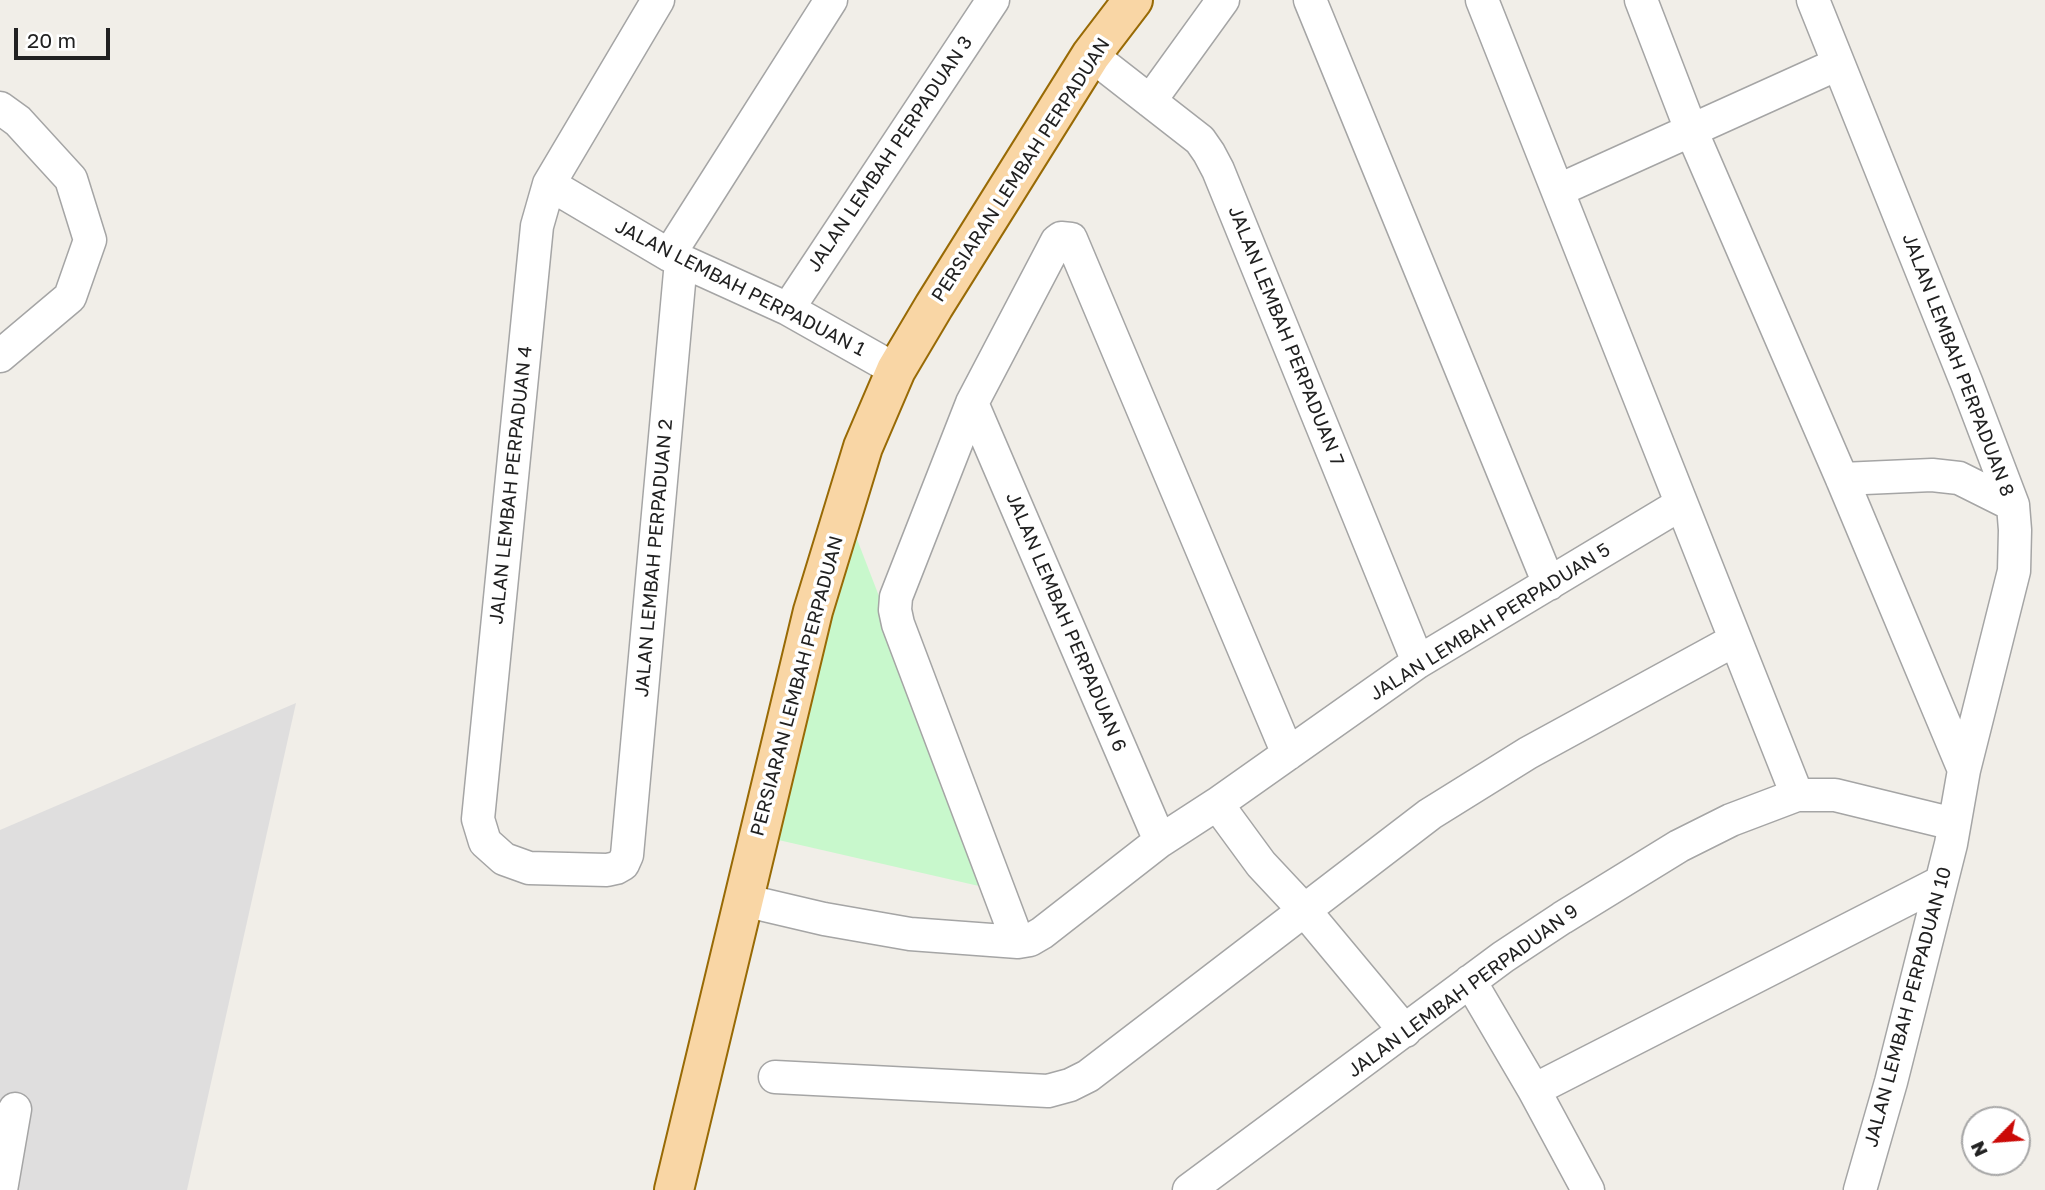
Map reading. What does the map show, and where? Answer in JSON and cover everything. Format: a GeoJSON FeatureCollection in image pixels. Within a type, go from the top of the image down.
{"type":"FeatureCollection","features":[{"type":"Feature","properties":{"kind":"main road","name":"PERSIARAN LEMBAH PERPADUAN"},"geometry":{"type":"LineString","coordinates":[[674,1190],[813,611],[863,447],[896,370],[934,306],[1091,55],[1133,0]]}},
{"type":"Feature","properties":{"kind":"street","name":"JALAN LEMBAH PERPADUAN 4"},"geometry":{"type":"LineString","coordinates":[[626,855],[623,864],[616,869],[529,868],[504,859],[485,842],[478,819],[537,226],[549,184],[658,0]]}},
{"type":"Feature","properties":{"kind":"street"},"geometry":{"type":"LineString","coordinates":[[675,258],[831,0]]}},
{"type":"Feature","properties":{"kind":"street","name":"JALAN LEMBAH PERPADUAN 3"},"geometry":{"type":"LineString","coordinates":[[788,309],[993,0]]}},
{"type":"Feature","properties":{"kind":"street"},"geometry":{"type":"LineString","coordinates":[[1150,102],[1223,0]]}},
{"type":"Feature","properties":{"kind":"street"},"geometry":{"type":"LineString","coordinates":[[1310,0],[1549,584]]}},
{"type":"Feature","properties":{"kind":"street"},"geometry":{"type":"LineString","coordinates":[[1482,0],[1797,795]]}},
{"type":"Feature","properties":{"kind":"street"},"geometry":{"type":"LineString","coordinates":[[1641,0],[1691,130],[1964,770]]}},
{"type":"Feature","properties":{"kind":"street","name":"JALAN LEMBAH PERPADUAN 8"},"geometry":{"type":"LineString","coordinates":[[1813,0],[2013,505],[2014,571],[1964,770],[1954,824]]}},
{"type":"Feature","properties":{"kind":"street","name":"JALAN LEMBAH PERPADUAN 7"},"geometry":{"type":"LineString","coordinates":[[1091,55],[1200,140],[1218,170],[1418,662]]}},
{"type":"Feature","properties":{"kind":"street"},"geometry":{"type":"LineString","coordinates":[[1559,190],[1838,64]]}},
{"type":"Feature","properties":{"kind":"street"},"geometry":{"type":"LineString","coordinates":[[0,108],[18,121],[71,178],[90,240],[70,297],[0,356]]}},
{"type":"Feature","properties":{"kind":"street","name":"JALAN LEMBAH PERPADUAN 1"},"geometry":{"type":"LineString","coordinates":[[549,184],[675,258],[788,309],[896,370]]}},
{"type":"Feature","properties":{"kind":"street"},"geometry":{"type":"LineString","coordinates":[[1018,942],[895,610],[896,597],[972,403],[1057,241],[1066,237],[1071,239],[1288,754]]}},
{"type":"Feature","properties":{"kind":"street","name":"JALAN LEMBAH PERPADUAN 2"},"geometry":{"type":"LineString","coordinates":[[626,855],[675,258]]}},
{"type":"Feature","properties":{"kind":"street","name":"JALAN LEMBAH PERPADUAN 6"},"geometry":{"type":"LineString","coordinates":[[972,403],[1160,841]]}},
{"type":"Feature","properties":{"kind":"street"},"geometry":{"type":"LineString","coordinates":[[1842,479],[1931,475],[1959,478],[2013,505]]}},
{"type":"Feature","properties":{"kind":"street","name":"JALAN LEMBAH PERPADUAN 5"},"geometry":{"type":"LineString","coordinates":[[743,900],[824,919],[910,934],[1018,942],[1030,940],[1160,841],[1418,662],[1681,504]]}},
{"type":"Feature","properties":{"kind":"street"},"geometry":{"type":"LineString","coordinates":[[775,1077],[1048,1091],[1070,1085],[1088,1076],[1430,814],[1528,753],[1735,640]]}},
{"type":"Feature","properties":{"kind":"street","name":"JALAN LEMBAH PERPADUAN 9"},"geometry":{"type":"LineString","coordinates":[[1189,1190],[1470,981],[1562,918],[1679,846],[1731,820],[1797,795],[1835,795],[1954,824]]}},
{"type":"Feature","properties":{"kind":"street"},"geometry":{"type":"LineString","coordinates":[[1217,804],[1261,864],[1305,911],[1405,1031]]}},
{"type":"Feature","properties":{"kind":"street","name":"JALAN LEMBAH PERPADUAN 10"},"geometry":{"type":"LineString","coordinates":[[1860,1190],[1891,1082],[1954,824]]}},
{"type":"Feature","properties":{"kind":"street"},"geometry":{"type":"LineString","coordinates":[[1534,1090],[1941,882]]}},
{"type":"Feature","properties":{"kind":"street"},"geometry":{"type":"LineString","coordinates":[[1470,981],[1534,1090],[1588,1190]]}},
{"type":"Feature","properties":{"kind":"street"},"geometry":{"type":"LineString","coordinates":[[1,1190],[15,1109]]}},
{"type":"Feature","properties":{"kind":"shaded area"},"geometry":{"type":"Polygon","coordinates":[[[296,703],[187,1190],[0,1190],[0,830],[296,703]]]}},
{"type":"Feature","properties":{"kind":"green space"},"geometry":{"type":"Polygon","coordinates":[[[855,534],[992,889],[761,836],[855,534]]]}}]}
